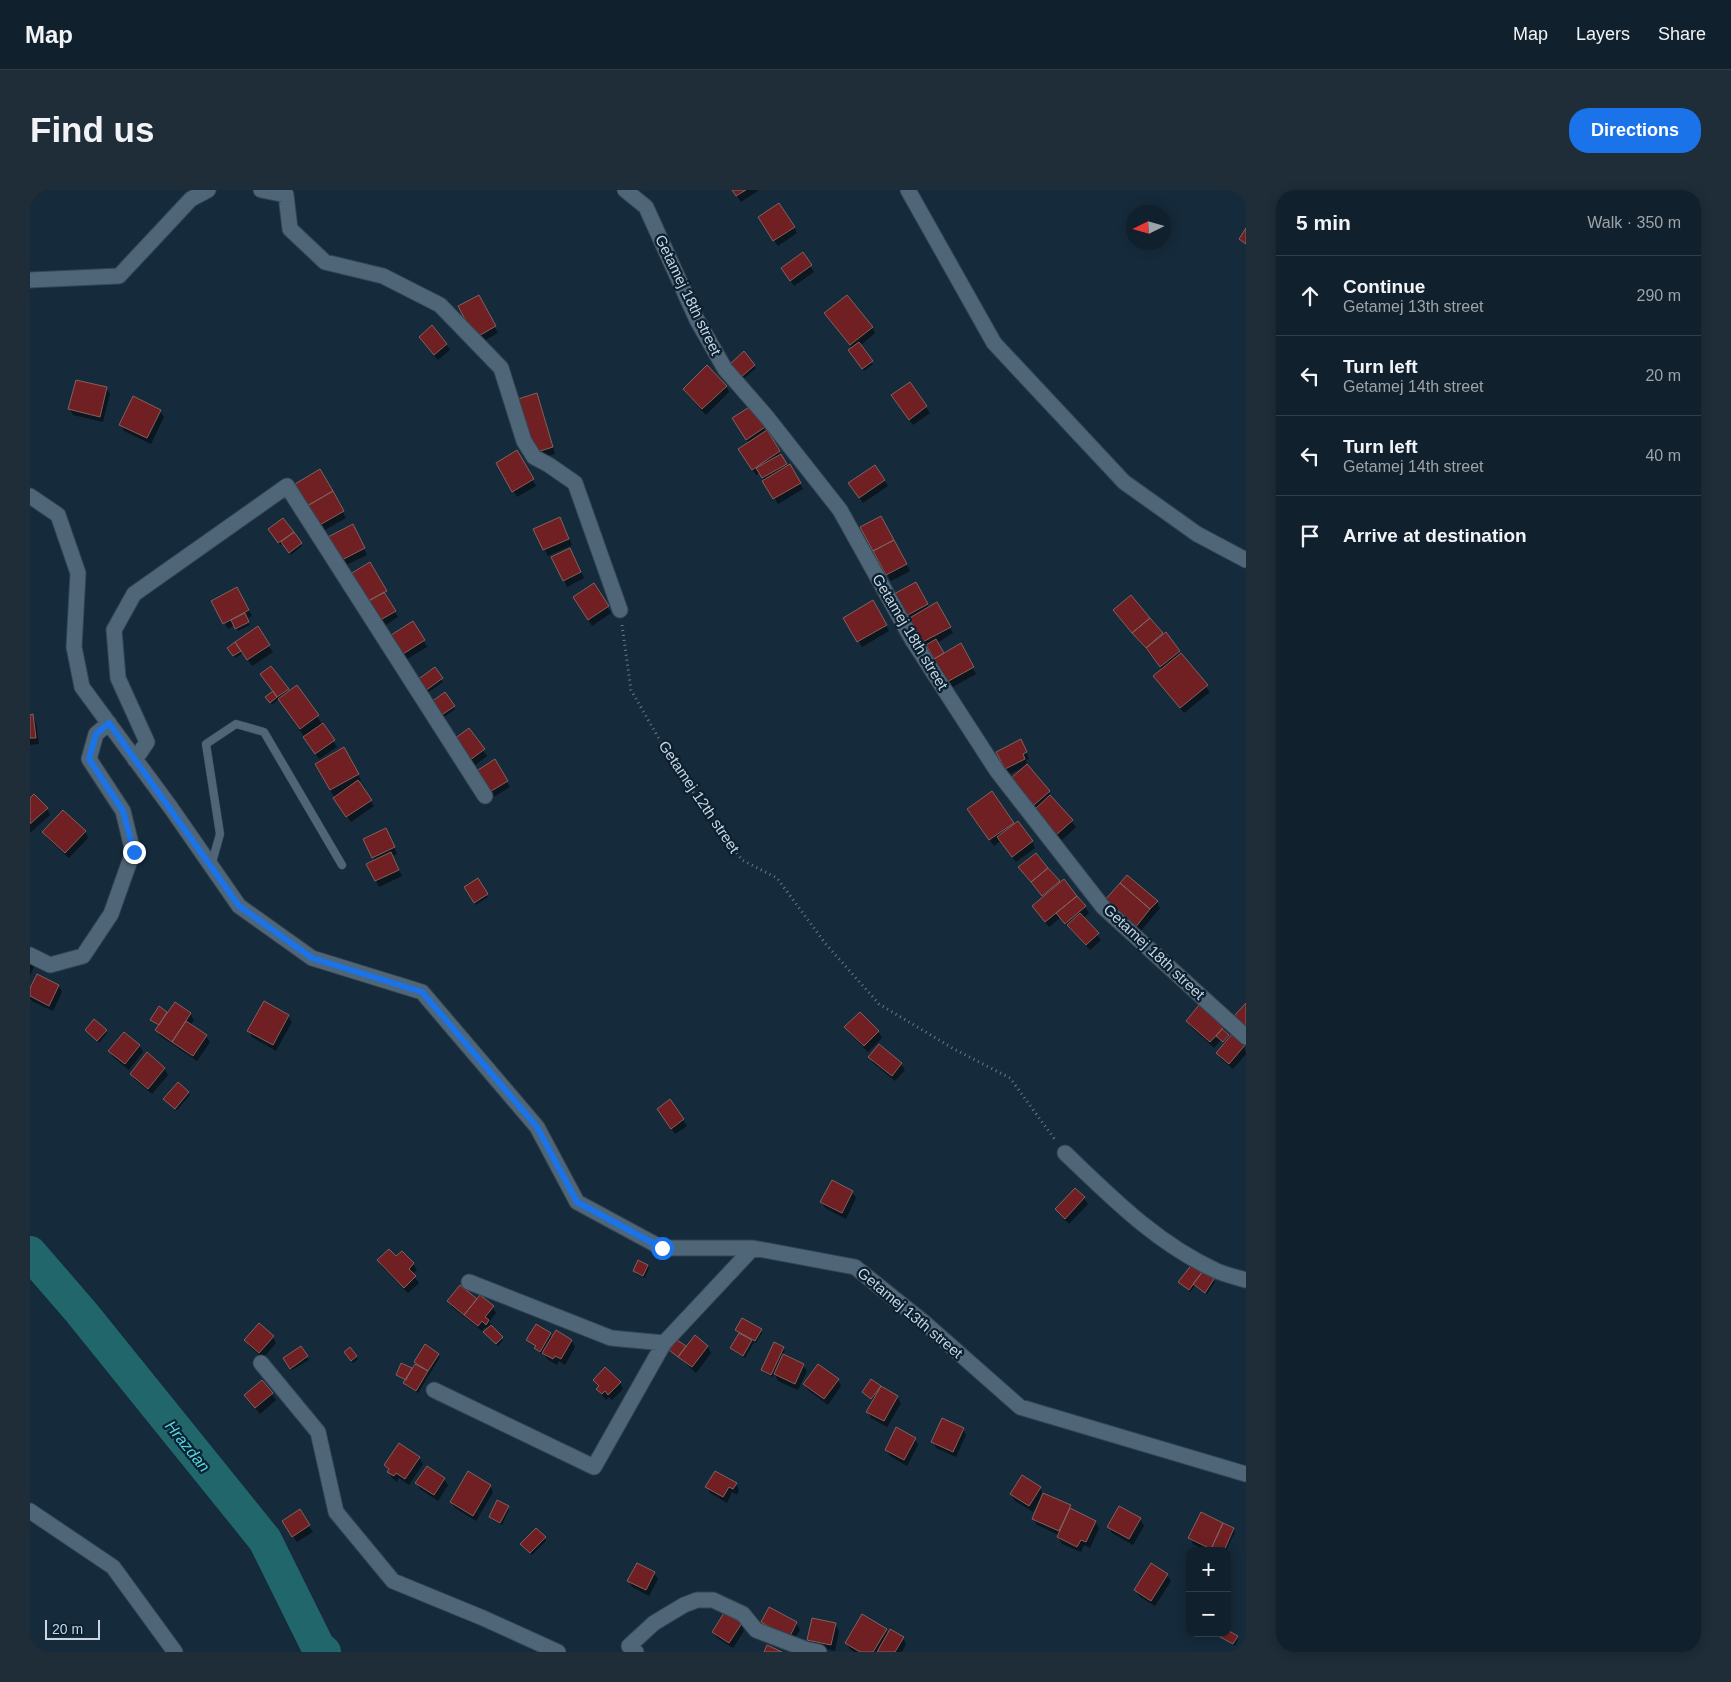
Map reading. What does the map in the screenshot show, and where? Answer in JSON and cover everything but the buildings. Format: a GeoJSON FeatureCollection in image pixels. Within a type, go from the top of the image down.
{"type":"FeatureCollection","features":[{"type":"Feature","properties":{"kind":"street"},"geometry":{"type":"LineString","coordinates":[[30,280],[119,276],[191,199],[208,190]]}},
{"type":"Feature","properties":{"kind":"street"},"geometry":{"type":"LineString","coordinates":[[261,190],[286,195],[290,229],[325,262],[383,276],[440,305],[501,368],[524,442],[534,457],[549,464],[575,483],[620,610]]}},
{"type":"Feature","properties":{"kind":"street","name":"Getamej 18th street"},"geometry":{"type":"LineString","coordinates":[[625,190],[646,206],[697,320],[725,369],[766,416],[840,510],[913,641],[997,772],[1103,908],[1246,1037]]}},
{"type":"Feature","properties":{"kind":"street"},"geometry":{"type":"LineString","coordinates":[[908,190],[994,343],[1124,482],[1197,534],[1246,560]]}},
{"type":"Feature","properties":{"kind":"street"},"geometry":{"type":"LineString","coordinates":[[135,760],[147,742],[118,678],[114,630],[134,594],[287,486],[485,796]]}},
{"type":"Feature","properties":{"kind":"street","name":"Getamej 13th street"},"geometry":{"type":"LineString","coordinates":[[30,496],[58,515],[78,573],[74,648],[82,687],[239,906],[312,958],[422,992],[537,1127],[577,1202],[662,1248],[753,1248],[855,1266],[926,1324],[1020,1407],[1246,1474]]}},
{"type":"Feature","properties":{"kind":"street"},"geometry":{"type":"LineString","coordinates":[[30,955],[50,965],[82,956],[111,914],[134,852],[123,811],[89,759],[96,734],[109,723]]}},
{"type":"Feature","properties":{"kind":"street"},"geometry":{"type":"LineString","coordinates":[[1065,1153],[1120,1206],[1168,1244],[1217,1271],[1246,1280]]}},
{"type":"Feature","properties":{"kind":"street"},"geometry":{"type":"LineString","coordinates":[[434,1390],[594,1466],[664,1343],[753,1248]]}},
{"type":"Feature","properties":{"kind":"street"},"geometry":{"type":"LineString","coordinates":[[468,1282],[611,1338],[664,1343]]}},
{"type":"Feature","properties":{"kind":"street"},"geometry":{"type":"LineString","coordinates":[[261,1363],[318,1432],[336,1512],[392,1581],[483,1618],[558,1652]]}},
{"type":"Feature","properties":{"kind":"street"},"geometry":{"type":"LineString","coordinates":[[30,1510],[113,1567],[174,1652]]}},
{"type":"Feature","properties":{"kind":"street"},"geometry":{"type":"LineString","coordinates":[[629,1650],[654,1623],[684,1605],[698,1600],[713,1600],[743,1614],[756,1630],[805,1649],[820,1652]]}},
{"type":"Feature","properties":{"kind":"lane"},"geometry":{"type":"LineString","coordinates":[[211,866],[220,834],[206,744],[236,724],[264,732],[342,865]]}},
{"type":"Feature","properties":{"kind":"path","name":"Getamej 12th street"},"geometry":{"type":"LineString","coordinates":[[620,610],[630,690],[677,770],[742,860],[777,878],[825,943],[879,1004],[954,1049],[1010,1078],[1065,1153]]}},
{"type":"Feature","properties":{"kind":"waterway","name":"Hrazdan"},"geometry":{"type":"LineString","coordinates":[[30,1253],[81,1312],[265,1540],[318,1647],[324,1652]]}},
{"type":"Feature","properties":{"kind":"route"},"geometry":{"type":"LineString","coordinates":[[134,852],[123,811],[89,759],[96,734],[109,723],[239,906],[312,958],[422,992],[537,1127],[577,1202],[662,1248]]}}]}
